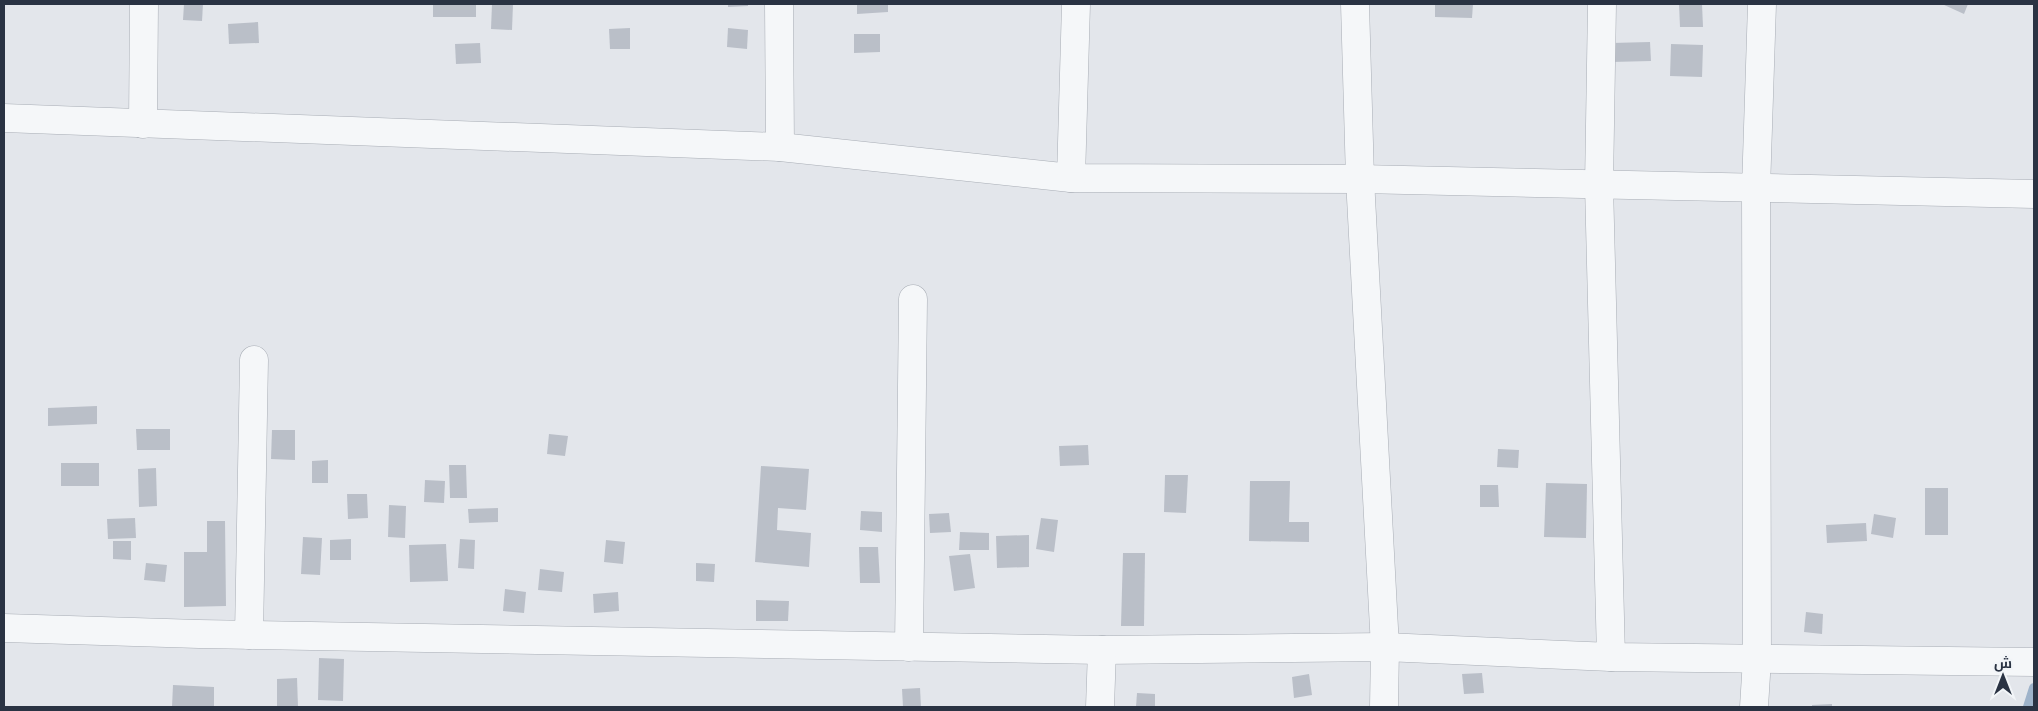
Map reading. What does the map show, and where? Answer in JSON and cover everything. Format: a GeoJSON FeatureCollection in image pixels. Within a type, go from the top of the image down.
{"type":"FeatureCollection","features":[{"type":"Feature","properties":{"kind":"street"},"geometry":{"type":"LineString","coordinates":[[143,124],[144,4]]}},
{"type":"Feature","properties":{"kind":"street"},"geometry":{"type":"LineString","coordinates":[[779,4],[780,147]]}},
{"type":"Feature","properties":{"kind":"street"},"geometry":{"type":"LineString","coordinates":[[1070,178],[1076,4]]}},
{"type":"Feature","properties":{"kind":"street"},"geometry":{"type":"LineString","coordinates":[[1355,4],[1360,179],[1385,647],[1384,707]]}},
{"type":"Feature","properties":{"kind":"street"},"geometry":{"type":"LineString","coordinates":[[1602,4],[1599,185],[1611,657]]}},
{"type":"Feature","properties":{"kind":"street"},"geometry":{"type":"LineString","coordinates":[[1754,707],[1758,659],[1756,189],[1762,4]]}},
{"type":"Feature","properties":{"kind":"street"},"geometry":{"type":"LineString","coordinates":[[4,118],[780,147],[1070,178],[1360,179],[2034,194]]}},
{"type":"Feature","properties":{"kind":"street"},"geometry":{"type":"LineString","coordinates":[[909,647],[913,298]]}},
{"type":"Feature","properties":{"kind":"street"},"geometry":{"type":"LineString","coordinates":[[250,635],[254,360]]}},
{"type":"Feature","properties":{"kind":"street"},"geometry":{"type":"LineString","coordinates":[[4,628],[250,635],[1102,650],[1385,647],[1611,657],[2034,662]]}},
{"type":"Feature","properties":{"kind":"street"},"geometry":{"type":"LineString","coordinates":[[1100,707],[1102,650]]}},
{"type":"Feature","properties":{"kind":"building"},"geometry":{"type":"Polygon","coordinates":[[[184,4],[203,4],[202,21],[183,20],[184,4]]]}},
{"type":"Feature","properties":{"kind":"building"},"geometry":{"type":"Polygon","coordinates":[[[433,4],[476,4],[476,17],[433,17],[433,4]]]}},
{"type":"Feature","properties":{"kind":"building"},"geometry":{"type":"Polygon","coordinates":[[[492,4],[513,4],[512,30],[491,29],[492,4]]]}},
{"type":"Feature","properties":{"kind":"building"},"geometry":{"type":"Polygon","coordinates":[[[728,4],[748,4],[748,6],[728,7],[728,4]]]}},
{"type":"Feature","properties":{"kind":"building"},"geometry":{"type":"Polygon","coordinates":[[[857,4],[888,4],[888,12],[857,14],[857,4]]]}},
{"type":"Feature","properties":{"kind":"building"},"geometry":{"type":"Polygon","coordinates":[[[1435,4],[1473,4],[1472,18],[1435,17],[1435,4]]]}},
{"type":"Feature","properties":{"kind":"building"},"geometry":{"type":"Polygon","coordinates":[[[1679,4],[1702,4],[1703,27],[1680,27],[1679,4]]]}},
{"type":"Feature","properties":{"kind":"building"},"geometry":{"type":"Polygon","coordinates":[[[1942,4],[1968,4],[1964,14],[1942,4]]]}},
{"type":"Feature","properties":{"kind":"building"},"geometry":{"type":"Polygon","coordinates":[[[258,22],[259,43],[229,44],[228,24],[258,22]]]}},
{"type":"Feature","properties":{"kind":"building"},"geometry":{"type":"Polygon","coordinates":[[[630,28],[630,49],[610,49],[609,29],[630,28]]]}},
{"type":"Feature","properties":{"kind":"building"},"geometry":{"type":"Polygon","coordinates":[[[728,28],[748,30],[747,49],[727,47],[728,28]]]}},
{"type":"Feature","properties":{"kind":"building"},"geometry":{"type":"Polygon","coordinates":[[[854,34],[880,34],[880,52],[854,53],[854,34]]]}},
{"type":"Feature","properties":{"kind":"building"},"geometry":{"type":"Polygon","coordinates":[[[1650,42],[1651,61],[1611,62],[1611,43],[1650,42]]]}},
{"type":"Feature","properties":{"kind":"building"},"geometry":{"type":"Polygon","coordinates":[[[480,43],[481,63],[456,64],[455,44],[480,43]]]}},
{"type":"Feature","properties":{"kind":"building"},"geometry":{"type":"Polygon","coordinates":[[[1671,44],[1703,45],[1702,77],[1670,76],[1671,44]]]}},
{"type":"Feature","properties":{"kind":"building"},"geometry":{"type":"Polygon","coordinates":[[[97,406],[97,424],[48,426],[48,408],[97,406]]]}},
{"type":"Feature","properties":{"kind":"building"},"geometry":{"type":"Polygon","coordinates":[[[136,429],[170,429],[170,450],[137,450],[136,429]]]}},
{"type":"Feature","properties":{"kind":"building"},"geometry":{"type":"Polygon","coordinates":[[[272,430],[295,430],[295,460],[271,459],[272,430]]]}},
{"type":"Feature","properties":{"kind":"building"},"geometry":{"type":"Polygon","coordinates":[[[549,434],[568,436],[565,456],[547,454],[549,434]]]}},
{"type":"Feature","properties":{"kind":"building"},"geometry":{"type":"Polygon","coordinates":[[[1088,445],[1089,465],[1060,466],[1059,446],[1088,445]]]}},
{"type":"Feature","properties":{"kind":"building"},"geometry":{"type":"Polygon","coordinates":[[[1498,449],[1519,450],[1518,468],[1497,467],[1498,449]]]}},
{"type":"Feature","properties":{"kind":"building"},"geometry":{"type":"Polygon","coordinates":[[[328,460],[328,483],[312,483],[312,461],[328,460]]]}},
{"type":"Feature","properties":{"kind":"building"},"geometry":{"type":"Polygon","coordinates":[[[61,463],[99,463],[99,486],[61,486],[61,463]]]}},
{"type":"Feature","properties":{"kind":"building"},"geometry":{"type":"Polygon","coordinates":[[[449,465],[466,465],[467,498],[450,498],[449,465]]]}},
{"type":"Feature","properties":{"kind":"building"},"geometry":{"type":"Polygon","coordinates":[[[761,466],[809,469],[806,510],[778,508],[777,530],[811,533],[809,567],[755,562],[761,466]]]}},
{"type":"Feature","properties":{"kind":"building"},"geometry":{"type":"Polygon","coordinates":[[[156,468],[157,506],[139,507],[138,469],[156,468]]]}},
{"type":"Feature","properties":{"kind":"building"},"geometry":{"type":"Polygon","coordinates":[[[1165,475],[1188,475],[1186,513],[1164,512],[1165,475]]]}},
{"type":"Feature","properties":{"kind":"building"},"geometry":{"type":"Polygon","coordinates":[[[425,480],[445,481],[444,503],[424,502],[425,480]]]}},
{"type":"Feature","properties":{"kind":"building"},"geometry":{"type":"Polygon","coordinates":[[[1250,481],[1290,481],[1289,522],[1309,522],[1309,542],[1249,541],[1250,481]]]}},
{"type":"Feature","properties":{"kind":"building"},"geometry":{"type":"Polygon","coordinates":[[[1546,483],[1587,484],[1586,538],[1544,537],[1546,483]]]}},
{"type":"Feature","properties":{"kind":"building"},"geometry":{"type":"Polygon","coordinates":[[[1480,485],[1498,485],[1499,507],[1480,507],[1480,485]]]}},
{"type":"Feature","properties":{"kind":"building"},"geometry":{"type":"Polygon","coordinates":[[[1925,488],[1948,488],[1948,535],[1925,535],[1925,488]]]}},
{"type":"Feature","properties":{"kind":"building"},"geometry":{"type":"Polygon","coordinates":[[[347,494],[367,494],[368,518],[348,519],[347,494]]]}},
{"type":"Feature","properties":{"kind":"building"},"geometry":{"type":"Polygon","coordinates":[[[389,505],[406,506],[405,538],[388,537],[389,505]]]}},
{"type":"Feature","properties":{"kind":"building"},"geometry":{"type":"Polygon","coordinates":[[[498,508],[498,522],[469,523],[468,509],[498,508]]]}},
{"type":"Feature","properties":{"kind":"building"},"geometry":{"type":"Polygon","coordinates":[[[861,511],[882,512],[882,532],[860,530],[861,511]]]}},
{"type":"Feature","properties":{"kind":"building"},"geometry":{"type":"Polygon","coordinates":[[[949,513],[951,532],[930,533],[929,514],[949,513]]]}},
{"type":"Feature","properties":{"kind":"building"},"geometry":{"type":"Polygon","coordinates":[[[1874,514],[1896,518],[1893,538],[1871,534],[1874,514]]]}},
{"type":"Feature","properties":{"kind":"building"},"geometry":{"type":"Polygon","coordinates":[[[135,518],[136,538],[108,539],[107,519],[135,518]]]}},
{"type":"Feature","properties":{"kind":"building"},"geometry":{"type":"Polygon","coordinates":[[[1041,518],[1058,520],[1054,552],[1036,549],[1041,518]]]}},
{"type":"Feature","properties":{"kind":"building"},"geometry":{"type":"Polygon","coordinates":[[[207,521],[225,521],[226,606],[184,607],[184,552],[207,552],[207,521]]]}},
{"type":"Feature","properties":{"kind":"building"},"geometry":{"type":"Polygon","coordinates":[[[1866,523],[1867,541],[1827,543],[1826,525],[1866,523]]]}},
{"type":"Feature","properties":{"kind":"building"},"geometry":{"type":"Polygon","coordinates":[[[960,532],[989,533],[989,550],[959,550],[960,532]]]}},
{"type":"Feature","properties":{"kind":"building"},"geometry":{"type":"Polygon","coordinates":[[[1029,535],[1029,567],[997,568],[996,536],[1029,535]]]}},
{"type":"Feature","properties":{"kind":"building"},"geometry":{"type":"Polygon","coordinates":[[[303,537],[322,538],[320,575],[301,574],[303,537]]]}},
{"type":"Feature","properties":{"kind":"building"},"geometry":{"type":"Polygon","coordinates":[[[351,539],[351,560],[330,560],[330,540],[351,539]]]}},
{"type":"Feature","properties":{"kind":"building"},"geometry":{"type":"Polygon","coordinates":[[[460,539],[475,540],[474,569],[458,568],[460,539]]]}},
{"type":"Feature","properties":{"kind":"building"},"geometry":{"type":"Polygon","coordinates":[[[606,540],[625,542],[623,564],[604,562],[606,540]]]}},
{"type":"Feature","properties":{"kind":"building"},"geometry":{"type":"Polygon","coordinates":[[[113,541],[131,541],[131,560],[113,559],[113,541]]]}},
{"type":"Feature","properties":{"kind":"building"},"geometry":{"type":"Polygon","coordinates":[[[446,544],[448,581],[410,582],[409,545],[446,544]]]}},
{"type":"Feature","properties":{"kind":"building"},"geometry":{"type":"Polygon","coordinates":[[[859,547],[878,547],[880,583],[860,583],[859,547]]]}},
{"type":"Feature","properties":{"kind":"building"},"geometry":{"type":"Polygon","coordinates":[[[1123,553],[1145,553],[1144,626],[1121,626],[1123,553]]]}},
{"type":"Feature","properties":{"kind":"building"},"geometry":{"type":"Polygon","coordinates":[[[970,554],[975,588],[954,591],[949,556],[970,554]]]}},
{"type":"Feature","properties":{"kind":"building"},"geometry":{"type":"Polygon","coordinates":[[[146,563],[167,565],[165,582],[144,580],[146,563]]]}},
{"type":"Feature","properties":{"kind":"building"},"geometry":{"type":"Polygon","coordinates":[[[696,563],[715,564],[714,582],[696,581],[696,563]]]}},
{"type":"Feature","properties":{"kind":"building"},"geometry":{"type":"Polygon","coordinates":[[[540,569],[564,572],[562,592],[538,590],[540,569]]]}},
{"type":"Feature","properties":{"kind":"building"},"geometry":{"type":"Polygon","coordinates":[[[505,589],[526,592],[524,613],[503,611],[505,589]]]}},
{"type":"Feature","properties":{"kind":"building"},"geometry":{"type":"Polygon","coordinates":[[[618,592],[619,611],[594,613],[593,594],[618,592]]]}},
{"type":"Feature","properties":{"kind":"building"},"geometry":{"type":"Polygon","coordinates":[[[756,600],[789,601],[788,621],[756,621],[756,600]]]}},
{"type":"Feature","properties":{"kind":"building"},"geometry":{"type":"Polygon","coordinates":[[[1806,612],[1823,614],[1822,634],[1804,632],[1806,612]]]}},
{"type":"Feature","properties":{"kind":"building"},"geometry":{"type":"Polygon","coordinates":[[[319,658],[344,659],[343,701],[318,700],[319,658]]]}},
{"type":"Feature","properties":{"kind":"building"},"geometry":{"type":"Polygon","coordinates":[[[1482,673],[1484,693],[1464,694],[1462,674],[1482,673]]]}},
{"type":"Feature","properties":{"kind":"building"},"geometry":{"type":"Polygon","coordinates":[[[1309,674],[1312,695],[1294,698],[1292,677],[1309,674]]]}},
{"type":"Feature","properties":{"kind":"building"},"geometry":{"type":"Polygon","coordinates":[[[297,678],[298,707],[277,707],[277,679],[297,678]]]}},
{"type":"Feature","properties":{"kind":"building"},"geometry":{"type":"Polygon","coordinates":[[[173,685],[214,687],[214,707],[172,707],[173,685]]]}},
{"type":"Feature","properties":{"kind":"building"},"geometry":{"type":"Polygon","coordinates":[[[920,688],[921,707],[903,707],[902,689],[920,688]]]}},
{"type":"Feature","properties":{"kind":"building"},"geometry":{"type":"Polygon","coordinates":[[[1137,693],[1155,694],[1155,707],[1136,707],[1137,693]]]}},
{"type":"Feature","properties":{"kind":"building"},"geometry":{"type":"Polygon","coordinates":[[[1832,704],[1832,707],[1812,707],[1812,705],[1832,704]]]}},
{"type":"Feature","properties":{"kind":"waterway"},"geometry":{"type":"LineString","coordinates":[[2028,707],[2034,688]]}}]}
